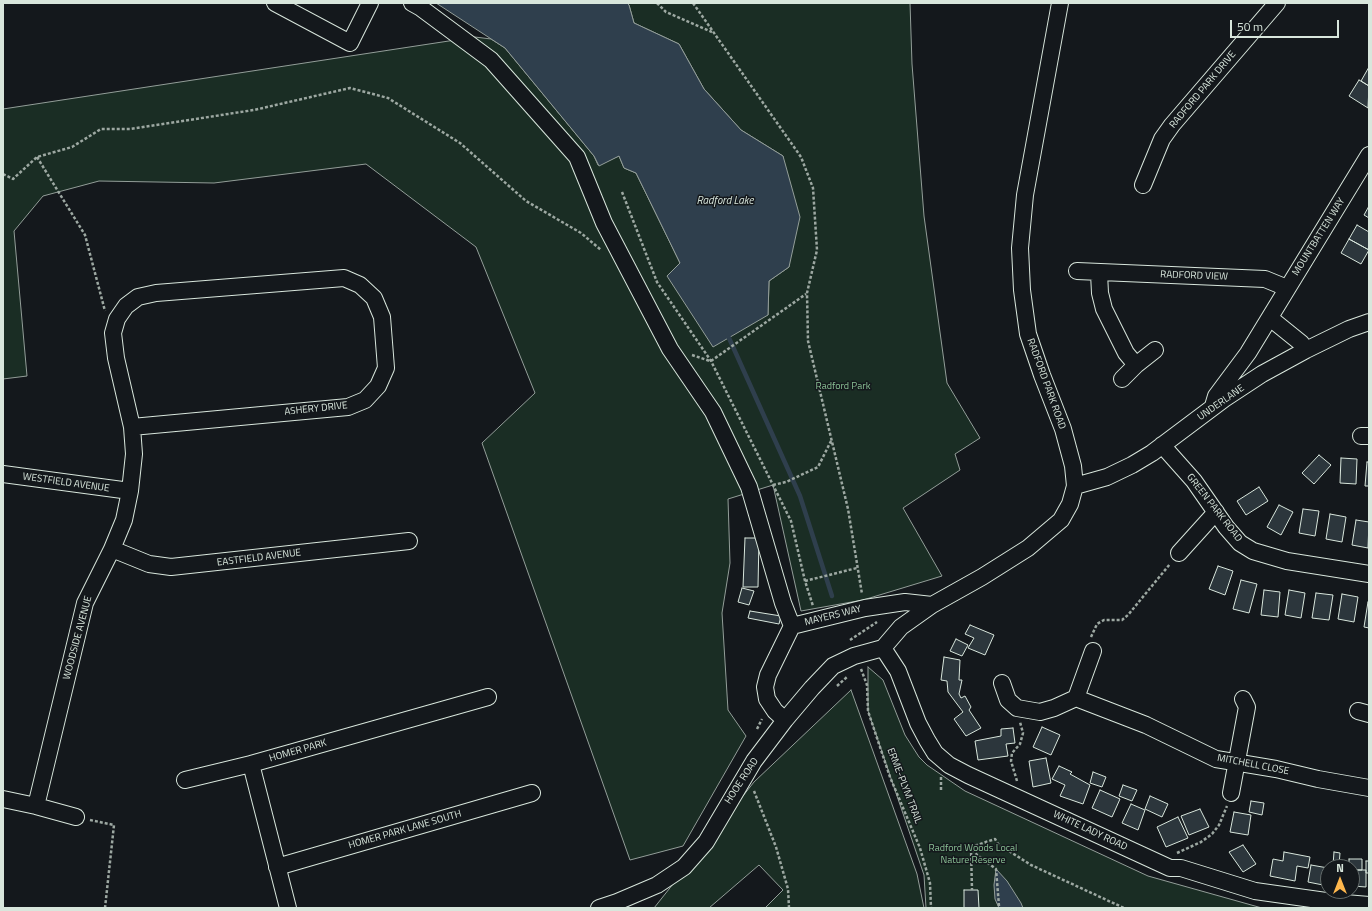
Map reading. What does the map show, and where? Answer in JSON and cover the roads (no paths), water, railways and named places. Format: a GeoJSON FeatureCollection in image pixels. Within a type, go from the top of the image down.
{"type":"FeatureCollection","features":[{"type":"Feature","properties":{"kind":"street"},"geometry":{"type":"LineString","coordinates":[[275,3],[350,42],[370,3]]}},
{"type":"Feature","properties":{"kind":"street"},"geometry":{"type":"LineString","coordinates":[[412,3],[421,8],[491,60],[576,157],[604,223],[656,323],[670,349],[713,412],[749,487],[783,603],[792,626]]}},
{"type":"Feature","properties":{"kind":"street","name":"RADFORD PARK ROAD"},"geometry":{"type":"LineString","coordinates":[[883,648],[901,627],[932,605],[982,577],[1028,548],[1060,520],[1070,504],[1075,486],[1073,466],[1063,428],[1028,334],[1022,290],[1021,255],[1025,195],[1060,3]]}},
{"type":"Feature","properties":{"kind":"street","name":"RADFORD PARK DRIVE"},"geometry":{"type":"LineString","coordinates":[[1143,185],[1162,139],[1172,125],[1277,3]]}},
{"type":"Feature","properties":{"kind":"street","name":"MOUNTBATTEN WAY"},"geometry":{"type":"LineString","coordinates":[[1212,408],[1216,396],[1245,358],[1369,155]]}},
{"type":"Feature","properties":{"kind":"street","name":"RADFORD VIEW"},"geometry":{"type":"LineString","coordinates":[[1077,271],[1266,279],[1287,288]]}},
{"type":"Feature","properties":{"kind":"street"},"geometry":{"type":"LineString","coordinates":[[1099,273],[1100,293],[1104,308],[1124,349],[1136,365]]}},
{"type":"Feature","properties":{"kind":"street","name":"ASHERY DRIVE"},"geometry":{"type":"LineString","coordinates":[[344,278],[360,285],[374,298],[382,318],[386,368],[378,386],[365,400],[348,407],[132,427],[116,358],[113,333],[117,319],[123,310],[138,297],[156,293],[344,278]]}},
{"type":"Feature","properties":{"kind":"street"},"geometry":{"type":"LineString","coordinates":[[1270,318],[1302,343],[1306,350]]}},
{"type":"Feature","properties":{"kind":"street","name":"UNDERLANE"},"geometry":{"type":"LineString","coordinates":[[1075,486],[1107,477],[1132,465],[1152,453],[1212,408],[1262,374],[1349,329],[1369,322]]}},
{"type":"Feature","properties":{"kind":"street"},"geometry":{"type":"LineString","coordinates":[[1122,379],[1136,365],[1155,350]]}},
{"type":"Feature","properties":{"kind":"street","name":"WOODSIDE AVENUE"},"geometry":{"type":"LineString","coordinates":[[36,806],[85,603],[112,549],[124,520],[130,491],[134,454],[132,427]]}},
{"type":"Feature","properties":{"kind":"street","name":"GREEN PARK ROAD"},"geometry":{"type":"LineString","coordinates":[[1162,445],[1194,481],[1240,543],[1253,550],[1287,561],[1369,574]]}},
{"type":"Feature","properties":{"kind":"street","name":"WESTFIELD AVENUE"},"geometry":{"type":"LineString","coordinates":[[3,474],[130,491]]}},
{"type":"Feature","properties":{"kind":"street"},"geometry":{"type":"LineString","coordinates":[[1179,553],[1216,512]]}},
{"type":"Feature","properties":{"kind":"street","name":"EASTFIELD AVENUE"},"geometry":{"type":"LineString","coordinates":[[112,549],[149,564],[171,567],[409,541]]}},
{"type":"Feature","properties":{"kind":"street","name":"MAYERS WAY"},"geometry":{"type":"LineString","coordinates":[[786,720],[775,711],[767,699],[765,686],[768,675],[792,626],[818,621],[865,608],[905,602],[932,605]]}},
{"type":"Feature","properties":{"kind":"street","name":"HOOE ROAD"},"geometry":{"type":"LineString","coordinates":[[599,908],[658,885],[684,867],[706,842],[747,772],[812,688],[833,666],[858,663],[883,648]]}},
{"type":"Feature","properties":{"kind":"street","name":"WHITE LADY ROAD"},"geometry":{"type":"LineString","coordinates":[[883,648],[898,670],[918,723],[936,752],[950,765],[968,775],[1170,868],[1181,868],[1255,891],[1333,902],[1369,905]]}},
{"type":"Feature","properties":{"kind":"street"},"geometry":{"type":"LineString","coordinates":[[1002,683],[1008,700],[1017,708],[1040,712],[1054,708],[1076,698],[1093,651]]}},
{"type":"Feature","properties":{"kind":"street","name":"HOMER PARK"},"geometry":{"type":"LineString","coordinates":[[185,780],[251,764],[488,697]]}},
{"type":"Feature","properties":{"kind":"street","name":"MITCHELL CLOSE"},"geometry":{"type":"LineString","coordinates":[[1076,698],[1146,725],[1216,759],[1276,769],[1318,779],[1369,788]]}},
{"type":"Feature","properties":{"kind":"street"},"geometry":{"type":"LineString","coordinates":[[1231,793],[1247,707],[1243,699]]}},
{"type":"Feature","properties":{"kind":"street"},"geometry":{"type":"LineString","coordinates":[[251,764],[288,908]]}},
{"type":"Feature","properties":{"kind":"street","name":"HOMER PARK LANE SOUTH"},"geometry":{"type":"LineString","coordinates":[[277,867],[532,792]]}},
{"type":"Feature","properties":{"kind":"street"},"geometry":{"type":"LineString","coordinates":[[3,799],[76,817]]}},
{"type":"Feature","properties":{"kind":"water","name":"Radford Lake"},"geometry":{"type":"Polygon","coordinates":[[[436,3],[627,3],[629,5],[634,23],[679,44],[704,89],[741,130],[783,156],[800,217],[789,267],[769,281],[768,315],[713,347],[667,276],[680,263],[636,173],[624,168],[619,156],[599,166],[594,156],[505,48],[436,3]]]}},
{"type":"Feature","properties":{"kind":"water"},"geometry":{"type":"Polygon","coordinates":[[[996,869],[1007,881],[1023,908],[999,908],[995,899],[994,885],[996,869]]]}},
{"type":"Feature","properties":{"kind":"waterway"},"geometry":{"type":"LineString","coordinates":[[729,338],[800,496],[832,596]]}},
{"type":"Feature","properties":{"kind":"park label","name":"Radford Park"},"geometry":{"type":"Point","coordinates":[843,387]}},
{"type":"Feature","properties":{"kind":"park label","name":"Radford Woods Local Nature Reserve"},"geometry":{"type":"Point","coordinates":[973,854]}}]}
